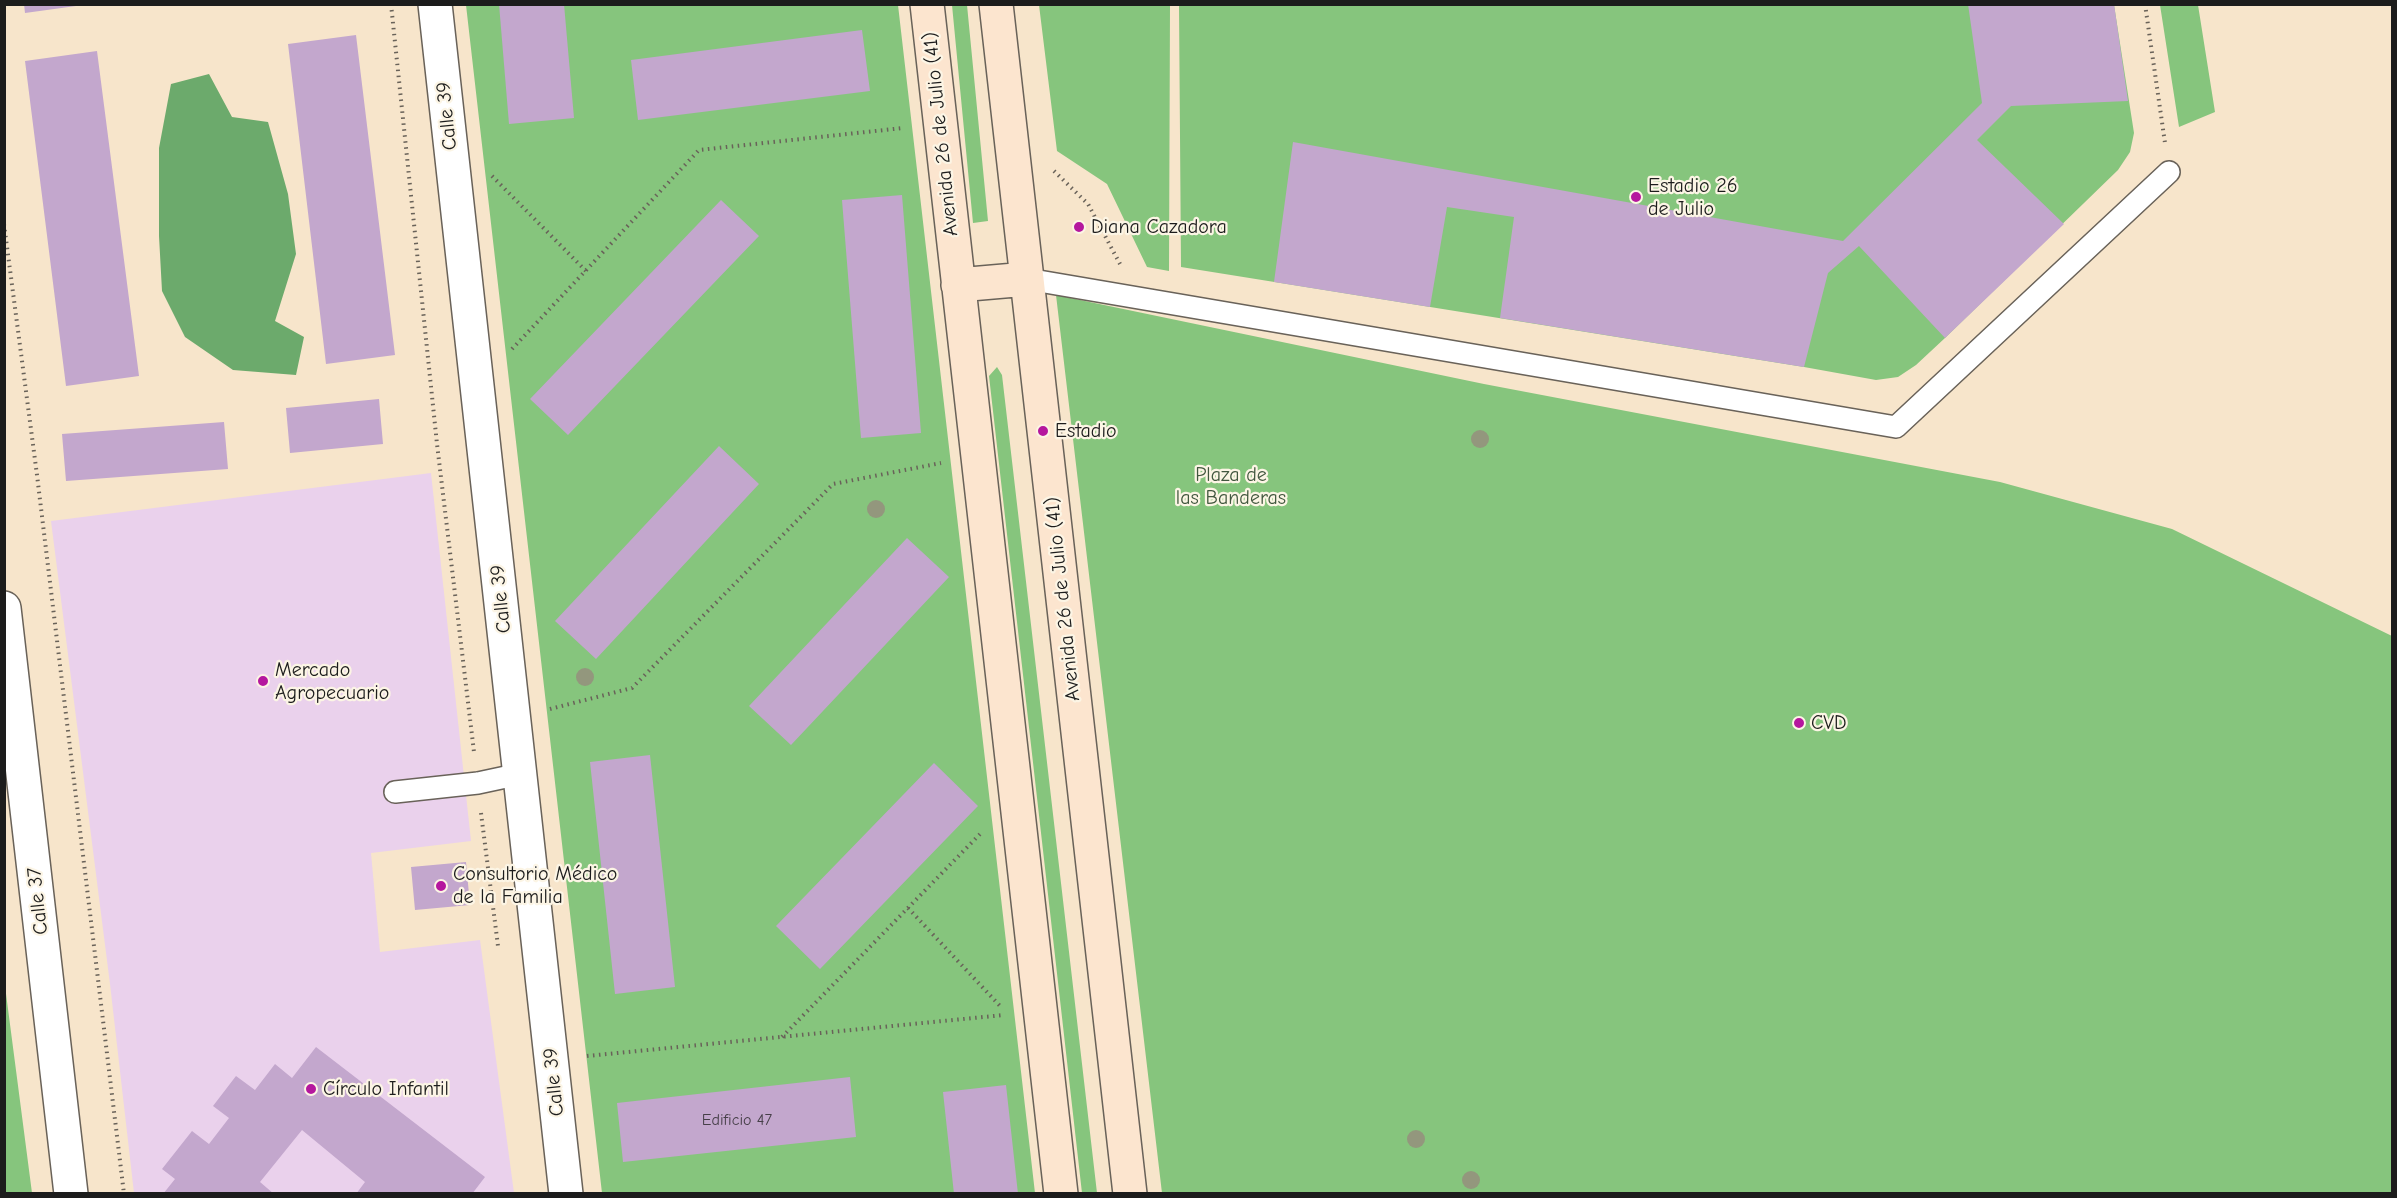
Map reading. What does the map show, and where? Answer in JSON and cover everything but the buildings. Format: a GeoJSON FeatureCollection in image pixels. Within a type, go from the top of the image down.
{"type":"FeatureCollection","features":[{"type":"Feature","properties":{"kind":"main road","name":"Avenida 26 de Julio (41)"},"geometry":{"type":"LineString","coordinates":[[927,4],[1061,1194]]}},
{"type":"Feature","properties":{"kind":"main road","name":"Avenida 26 de Julio (41)"},"geometry":{"type":"LineString","coordinates":[[996,4],[1130,1194]]}},
{"type":"Feature","properties":{"kind":"main road"},"geometry":{"type":"LineString","coordinates":[[958,285],[1027,279]]}},
{"type":"Feature","properties":{"kind":"street","name":"Calle 39"},"geometry":{"type":"LineString","coordinates":[[435,4],[566,1194]]}},
{"type":"Feature","properties":{"kind":"street","name":"Calle 37"},"geometry":{"type":"LineString","coordinates":[[4,608],[70,1194]]}},
{"type":"Feature","properties":{"kind":"lane"},"geometry":{"type":"LineString","coordinates":[[1027,279],[1896,427],[2169,172]]}},
{"type":"Feature","properties":{"kind":"lane"},"geometry":{"type":"LineString","coordinates":[[395,792],[478,783],[520,774]]}},
{"type":"Feature","properties":{"kind":"path"},"geometry":{"type":"LineString","coordinates":[[391,4],[436,444],[499,956]]}},
{"type":"Feature","properties":{"kind":"path"},"geometry":{"type":"LineString","coordinates":[[2145,4],[2169,172]]}},
{"type":"Feature","properties":{"kind":"path"},"geometry":{"type":"LineString","coordinates":[[477,391],[505,356],[699,150],[940,124]]}},
{"type":"Feature","properties":{"kind":"path"},"geometry":{"type":"LineString","coordinates":[[1051,168],[1088,204],[1137,298]]}},
{"type":"Feature","properties":{"kind":"path"},"geometry":{"type":"LineString","coordinates":[[491,176],[586,271]]}},
{"type":"Feature","properties":{"kind":"path"},"geometry":{"type":"LineString","coordinates":[[4,224],[39,487],[124,1194]]}},
{"type":"Feature","properties":{"kind":"path"},"geometry":{"type":"LineString","coordinates":[[470,724],[514,719],[632,688],[833,484],[977,457]]}},
{"type":"Feature","properties":{"kind":"path"},"geometry":{"type":"LineString","coordinates":[[782,1038],[991,824],[1017,805]]}},
{"type":"Feature","properties":{"kind":"path"},"geometry":{"type":"LineString","coordinates":[[552,1059],[1008,1015],[908,908]]}},
{"type":"Feature","properties":{"kind":"shaded area","name":"Mercado Agropecuario"},"geometry":{"type":"Polygon","coordinates":[[[431,473],[471,841],[371,853],[380,952],[480,940],[514,1193],[134,1193],[110,984],[51,521],[431,473]]]}},
{"type":"Feature","properties":{"kind":"green space"},"geometry":{"type":"Polygon","coordinates":[[[466,5],[898,5],[1035,1193],[602,1193],[466,5]]]}},
{"type":"Feature","properties":{"kind":"green space"},"geometry":{"type":"Polygon","coordinates":[[[952,5],[967,5],[988,221],[973,223],[952,5]]]}},
{"type":"Feature","properties":{"kind":"green space"},"geometry":{"type":"Polygon","coordinates":[[[1039,5],[1170,5],[1169,271],[1147,267],[1107,184],[1057,151],[1039,5]]]}},
{"type":"Feature","properties":{"kind":"green space","name":"Estadio 26 de Julio"},"geometry":{"type":"Polygon","coordinates":[[[1179,5],[2114,5],[2134,133],[2130,152],[2118,170],[1945,338],[1916,365],[1898,377],[1876,380],[1181,267],[1179,5]]]}},
{"type":"Feature","properties":{"kind":"green space"},"geometry":{"type":"Polygon","coordinates":[[[2160,5],[2198,5],[2215,112],[2179,127],[2160,5]]]}},
{"type":"Feature","properties":{"kind":"green space"},"geometry":{"type":"Polygon","coordinates":[[[209,74],[232,117],[268,122],[288,194],[296,254],[275,321],[304,337],[296,375],[233,370],[185,337],[162,291],[159,236],[159,148],[171,84],[209,74]]]}},
{"type":"Feature","properties":{"kind":"green space","name":"CVD"},"geometry":{"type":"Polygon","coordinates":[[[1056,295],[1484,384],[2000,482],[2172,529],[2392,636],[2392,1193],[1162,1193],[1056,295]]]}},
{"type":"Feature","properties":{"kind":"green space"},"geometry":{"type":"Polygon","coordinates":[[[997,367],[1002,375],[1097,1193],[1082,1193],[989,376],[997,367]]]}},
{"type":"Feature","properties":{"kind":"green space"},"geometry":{"type":"Polygon","coordinates":[[[5,986],[32,1193],[5,1193],[5,986]]]}},
{"type":"Feature","properties":{"kind":"place","name":"Estadio 26 de Julio"},"geometry":{"type":"Point","coordinates":[1636,197]}},
{"type":"Feature","properties":{"kind":"place","name":"Diana Cazadora"},"geometry":{"type":"Point","coordinates":[1079,227]}},
{"type":"Feature","properties":{"kind":"place","name":"Estadio"},"geometry":{"type":"Point","coordinates":[1043,431]}},
{"type":"Feature","properties":{"kind":"place","name":"Mercado Agropecuario"},"geometry":{"type":"Point","coordinates":[263,681]}},
{"type":"Feature","properties":{"kind":"place","name":"CVD"},"geometry":{"type":"Point","coordinates":[1799,723]}},
{"type":"Feature","properties":{"kind":"place","name":"Consultorio Médico de la Familia"},"geometry":{"type":"Point","coordinates":[441,886]}},
{"type":"Feature","properties":{"kind":"place","name":"Círculo Infantil"},"geometry":{"type":"Point","coordinates":[311,1089]}},
{"type":"Feature","properties":{"kind":"park label","name":"Plaza de las Banderas"},"geometry":{"type":"Point","coordinates":[1231,486]}}]}
